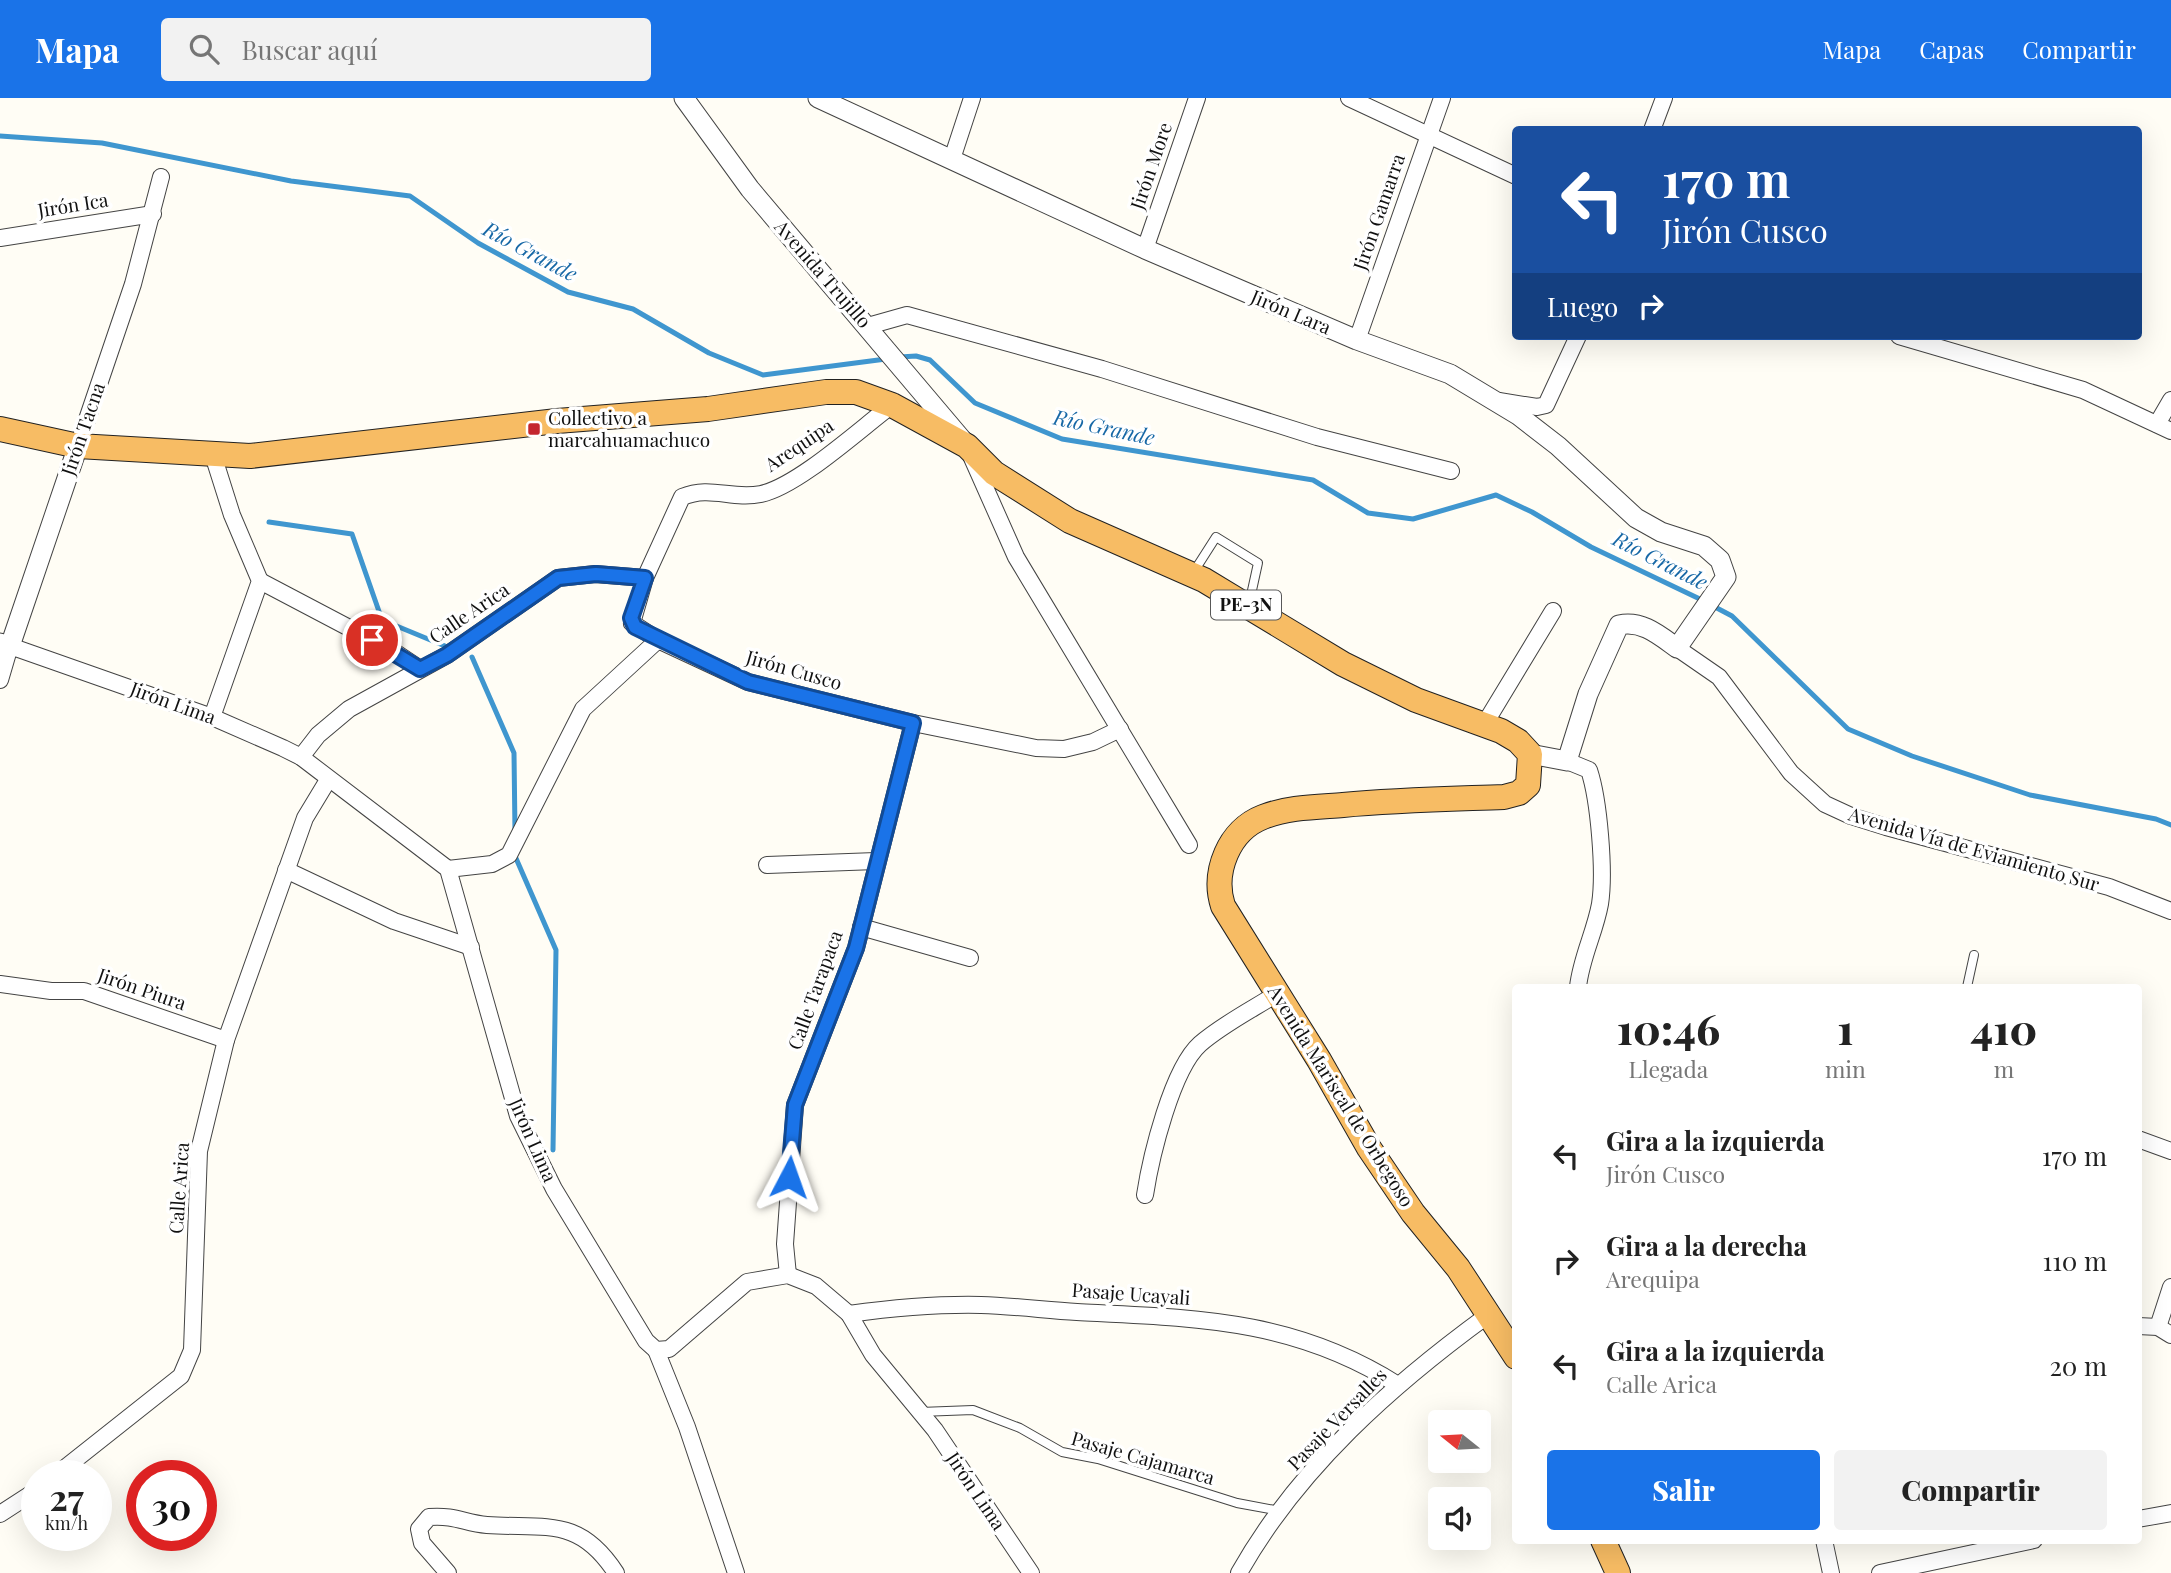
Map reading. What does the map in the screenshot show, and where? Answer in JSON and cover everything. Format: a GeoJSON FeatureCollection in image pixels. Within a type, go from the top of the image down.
{"type":"FeatureCollection","features":[{"type":"Feature","properties":{"kind":"highway"},"geometry":{"type":"LineString","coordinates":[[0,429],[78,446],[250,456],[557,421],[708,409],[826,392],[856,392],[892,405],[967,446]]}},
{"type":"Feature","properties":{"kind":"highway","name":"PE-3N"},"geometry":{"type":"LineString","coordinates":[[967,446],[994,473],[1047,509],[1192,575],[1343,664],[1416,701],[1518,740],[1530,754]]}},
{"type":"Feature","properties":{"kind":"highway","name":"Avenida Mariscal de Orbegoso"},"geometry":{"type":"LineString","coordinates":[[1512,1351],[1458,1268],[1413,1213],[1368,1148],[1278,993],[1223,905],[1219,891],[1223,859],[1242,831],[1262,817],[1299,808],[1504,797],[1519,793],[1528,785],[1530,754]]}},
{"type":"Feature","properties":{"kind":"highway"},"geometry":{"type":"LineString","coordinates":[[1605,1544],[1618,1573]]}},
{"type":"Feature","properties":{"kind":"street","name":"Avenida Trujillo"},"geometry":{"type":"LineString","coordinates":[[684,98],[750,189],[871,329],[967,446]]}},
{"type":"Feature","properties":{"kind":"street","name":"Jirón Lara"},"geometry":{"type":"LineString","coordinates":[[818,98],[1145,248],[1357,341],[1450,374],[1495,400],[1558,446],[1636,518],[1661,532],[1704,546],[1720,560],[1726,577],[1682,642]]}},
{"type":"Feature","properties":{"kind":"street"},"geometry":{"type":"LineString","coordinates":[[952,159],[972,98]]}},
{"type":"Feature","properties":{"kind":"street","name":"Jirón More"},"geometry":{"type":"LineString","coordinates":[[1145,248],[1197,98]]}},
{"type":"Feature","properties":{"kind":"street"},"geometry":{"type":"LineString","coordinates":[[1349,98],[1512,174]]}},
{"type":"Feature","properties":{"kind":"street","name":"Jirón Gamarra"},"geometry":{"type":"LineString","coordinates":[[1357,341],[1442,98]]}},
{"type":"Feature","properties":{"kind":"street"},"geometry":{"type":"LineString","coordinates":[[1654,126],[1664,98]]}},
{"type":"Feature","properties":{"kind":"street","name":"Jirón Tacna"},"geometry":{"type":"LineString","coordinates":[[0,680],[5,645],[78,446],[133,284],[161,177]]}},
{"type":"Feature","properties":{"kind":"street","name":"Jirón Ica"},"geometry":{"type":"LineString","coordinates":[[0,238],[153,214]]}},
{"type":"Feature","properties":{"kind":"street"},"geometry":{"type":"LineString","coordinates":[[871,329],[907,315],[1127,377],[1317,437],[1451,471]]}},
{"type":"Feature","properties":{"kind":"street"},"geometry":{"type":"LineString","coordinates":[[1495,400],[1537,407],[1546,405],[1576,340]]}},
{"type":"Feature","properties":{"kind":"street"},"geometry":{"type":"LineString","coordinates":[[1913,340],[2083,390],[2164,428],[2171,400]]}},
{"type":"Feature","properties":{"kind":"street","name":"Arequipa"},"geometry":{"type":"LineString","coordinates":[[658,640],[635,627],[631,618],[645,578],[682,497],[708,490],[737,497],[764,493],[797,476],[892,405]]}},
{"type":"Feature","properties":{"kind":"street"},"geometry":{"type":"LineString","coordinates":[[967,446],[1016,558],[1189,845]]}},
{"type":"Feature","properties":{"kind":"street"},"geometry":{"type":"LineString","coordinates":[[213,455],[232,515],[260,581],[393,651],[420,669]]}},
{"type":"Feature","properties":{"kind":"street","name":"Calle Arica"},"geometry":{"type":"LineString","coordinates":[[301,757],[317,735],[348,709],[447,655],[558,578],[596,574],[645,578]]}},
{"type":"Feature","properties":{"kind":"street"},"geometry":{"type":"LineString","coordinates":[[212,717],[260,581]]}},
{"type":"Feature","properties":{"kind":"street"},"geometry":{"type":"LineString","coordinates":[[1484,725],[1553,611]]}},
{"type":"Feature","properties":{"kind":"street","name":"Avenida Vía de Eviamiento Sur"},"geometry":{"type":"LineString","coordinates":[[1567,761],[1588,694],[1619,625],[1630,622],[1682,642],[1719,677],[1790,773],[1825,804],[1886,827],[2109,887],[2171,911]]}},
{"type":"Feature","properties":{"kind":"street"},"geometry":{"type":"LineString","coordinates":[[448,869],[492,864],[509,855],[583,709],[658,640]]}},
{"type":"Feature","properties":{"kind":"street","name":"Jirón Cusco"},"geometry":{"type":"LineString","coordinates":[[658,640],[748,682],[913,723],[1036,748],[1064,750],[1093,742],[1120,729]]}},
{"type":"Feature","properties":{"kind":"street","name":"Jirón Lima"},"geometry":{"type":"LineString","coordinates":[[5,645],[212,717],[301,757],[448,869],[518,1116],[554,1189],[646,1340],[656,1350],[687,1427],[736,1573]]}},
{"type":"Feature","properties":{"kind":"street","name":"Calle Tarapaca"},"geometry":{"type":"LineString","coordinates":[[788,1275],[785,1244],[795,1105],[856,948],[913,723]]}},
{"type":"Feature","properties":{"kind":"street"},"geometry":{"type":"LineString","coordinates":[[1530,754],[1567,761],[1589,770],[1595,789],[1600,900],[1580,967],[1578,984]]}},
{"type":"Feature","properties":{"kind":"street","name":"Calle Arica"},"geometry":{"type":"LineString","coordinates":[[75,1460],[181,1376],[192,1350],[199,1151],[226,1041],[304,818],[328,780]]}},
{"type":"Feature","properties":{"kind":"street"},"geometry":{"type":"LineString","coordinates":[[767,865],[876,861]]}},
{"type":"Feature","properties":{"kind":"street"},"geometry":{"type":"LineString","coordinates":[[286,870],[394,921],[471,947]]}},
{"type":"Feature","properties":{"kind":"street"},"geometry":{"type":"LineString","coordinates":[[860,927],[970,958]]}},
{"type":"Feature","properties":{"kind":"street","name":"Jirón Piura"},"geometry":{"type":"LineString","coordinates":[[0,984],[51,991],[84,991],[226,1041]]}},
{"type":"Feature","properties":{"kind":"street"},"geometry":{"type":"LineString","coordinates":[[1145,1195],[1159,1134],[1185,1063],[1208,1038],[1278,993]]}},
{"type":"Feature","properties":{"kind":"street"},"geometry":{"type":"LineString","coordinates":[[2142,1140],[2171,1151]]}},
{"type":"Feature","properties":{"kind":"street"},"geometry":{"type":"LineString","coordinates":[[656,1350],[669,1349],[747,1282],[788,1275]]}},
{"type":"Feature","properties":{"kind":"street","name":"Jirón Lima"},"geometry":{"type":"LineString","coordinates":[[788,1275],[816,1286],[849,1314],[873,1355],[920,1412],[1031,1573]]}},
{"type":"Feature","properties":{"kind":"street"},"geometry":{"type":"LineString","coordinates":[[2142,1327],[2165,1331],[2171,1287]]}},
{"type":"Feature","properties":{"kind":"street","name":"Pasaje Ucayali"},"geometry":{"type":"LineString","coordinates":[[849,1314],[925,1306],[981,1305],[1153,1314],[1250,1325],[1291,1334],[1361,1362],[1398,1385]]}},
{"type":"Feature","properties":{"kind":"street","name":"Pasaje Versalles"},"geometry":{"type":"LineString","coordinates":[[1239,1573],[1280,1511],[1336,1445],[1398,1385],[1488,1315]]}},
{"type":"Feature","properties":{"kind":"street"},"geometry":{"type":"LineString","coordinates":[[0,1514],[21,1500]]}},
{"type":"Feature","properties":{"kind":"street"},"geometry":{"type":"LineString","coordinates":[[2142,1518],[2171,1513]]}},
{"type":"Feature","properties":{"kind":"street"},"geometry":{"type":"LineString","coordinates":[[448,1573],[422,1544],[419,1529],[429,1517],[451,1516],[484,1525],[565,1528],[603,1553],[616,1573]]}},
{"type":"Feature","properties":{"kind":"street"},"geometry":{"type":"LineString","coordinates":[[1825,1544],[1831,1573]]}},
{"type":"Feature","properties":{"kind":"street"},"geometry":{"type":"LineString","coordinates":[[1956,1544],[1959,1557]]}},
{"type":"Feature","properties":{"kind":"street"},"geometry":{"type":"LineString","coordinates":[[1880,1573],[2016,1544]]}},
{"type":"Feature","properties":{"kind":"lane"},"geometry":{"type":"LineString","coordinates":[[1192,575],[1216,537],[1258,563],[1249,607]]}},
{"type":"Feature","properties":{"kind":"lane"},"geometry":{"type":"LineString","coordinates":[[1968,984],[1974,955]]}},
{"type":"Feature","properties":{"kind":"lane","name":"Pasaje Cajamarca"},"geometry":{"type":"LineString","coordinates":[[920,1412],[973,1410],[1020,1428],[1062,1452],[1098,1459],[1237,1503],[1280,1511]]}},
{"type":"Feature","properties":{"kind":"waterway","name":"Río Grande"},"geometry":{"type":"LineString","coordinates":[[0,136],[102,143],[291,181],[410,196],[478,243],[568,292],[633,309],[709,353],[763,375],[886,359]]}},
{"type":"Feature","properties":{"kind":"waterway","name":"Río Grande"},"geometry":{"type":"LineString","coordinates":[[900,357],[916,356],[930,360],[975,403],[1062,439],[1313,480],[1368,513],[1413,519],[1496,495],[1532,512],[1591,547],[1704,601]]}},
{"type":"Feature","properties":{"kind":"waterway"},"geometry":{"type":"LineString","coordinates":[[269,522],[352,534],[382,620],[445,646]]}},
{"type":"Feature","properties":{"kind":"waterway","name":"Río Grande"},"geometry":{"type":"LineString","coordinates":[[1713,606],[1732,616],[1848,729],[1912,756],[2030,795],[2156,819],[2171,825]]}},
{"type":"Feature","properties":{"kind":"waterway"},"geometry":{"type":"LineString","coordinates":[[472,657],[514,753],[515,832]]}},
{"type":"Feature","properties":{"kind":"waterway"},"geometry":{"type":"LineString","coordinates":[[515,856],[556,950],[553,1150]]}},
{"type":"Feature","properties":{"kind":"place","name":"Collectivo a marcahuamachuco"},"geometry":{"type":"Point","coordinates":[534,429]}},
{"type":"Feature","properties":{"kind":"route"},"geometry":{"type":"LineString","coordinates":[[372,640],[420,669],[447,655],[558,578],[596,574],[645,578],[631,618],[632,623],[658,640],[748,682],[913,723],[856,948],[795,1105],[789,1177]]}}]}
